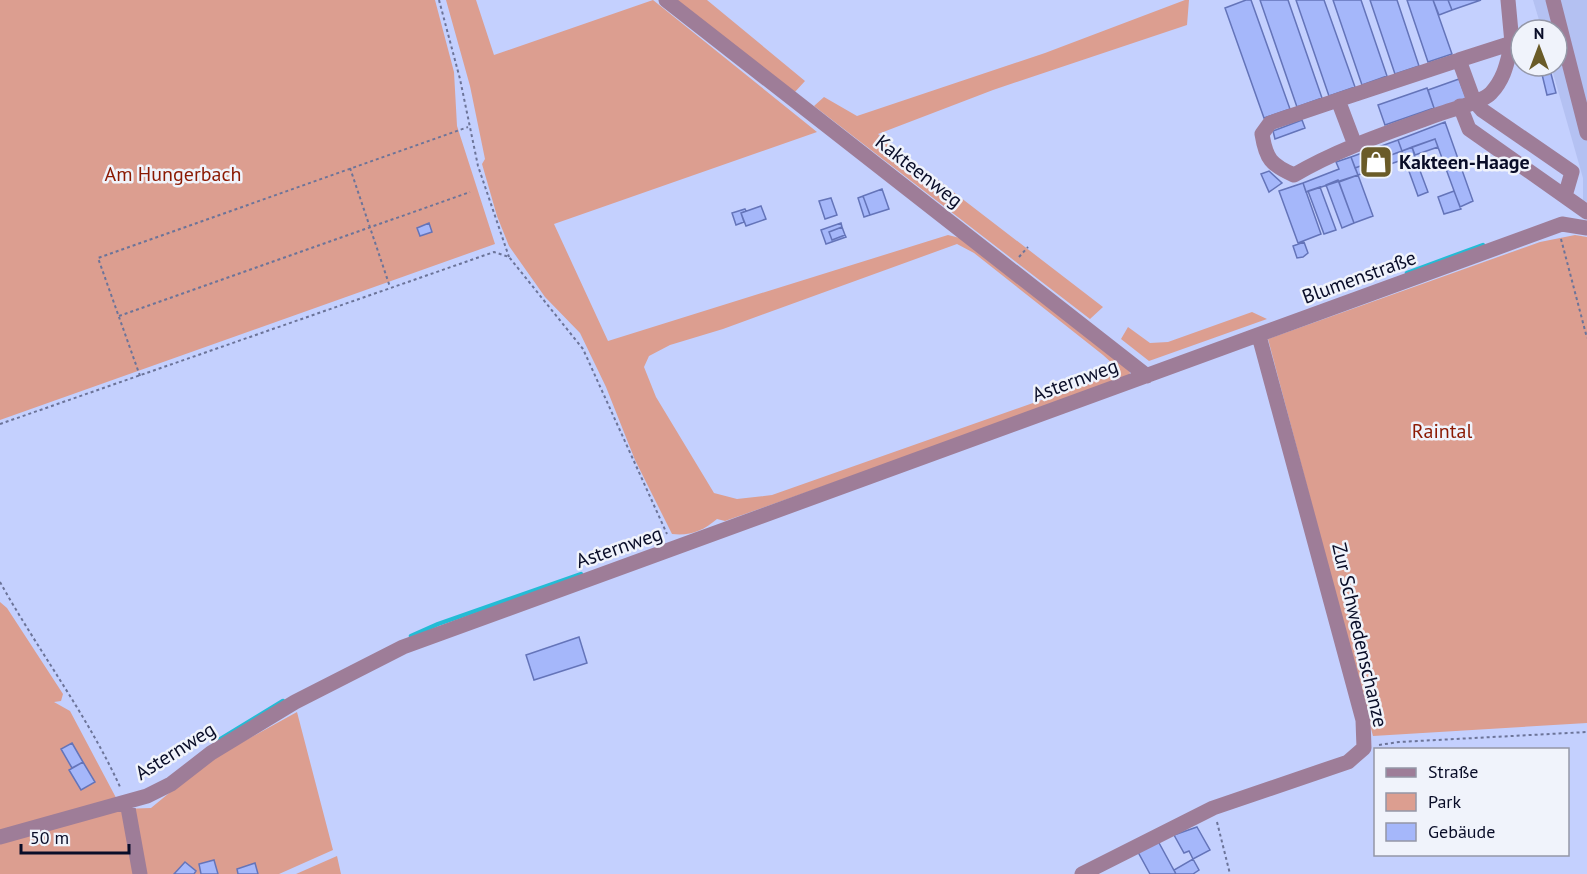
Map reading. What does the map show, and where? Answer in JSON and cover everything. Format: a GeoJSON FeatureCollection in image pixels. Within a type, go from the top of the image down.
{"type":"FeatureCollection","features":[{"type":"Feature","properties":{"kind":"street","name":"Kakteenweg"},"geometry":{"type":"LineString","coordinates":[[666,0],[1147,376]]}},
{"type":"Feature","properties":{"kind":"street"},"geometry":{"type":"LineString","coordinates":[[1508,0],[1510,18]]}},
{"type":"Feature","properties":{"kind":"street"},"geometry":{"type":"LineString","coordinates":[[1552,0],[1587,133]]}},
{"type":"Feature","properties":{"kind":"street"},"geometry":{"type":"LineString","coordinates":[[1509,44],[1270,123],[1262,134],[1264,151],[1274,166],[1294,175],[1328,155],[1489,96],[1504,76],[1509,55]]}},
{"type":"Feature","properties":{"kind":"street"},"geometry":{"type":"LineString","coordinates":[[1459,60],[1469,129],[1587,212]]}},
{"type":"Feature","properties":{"kind":"street"},"geometry":{"type":"LineString","coordinates":[[1338,100],[1355,145]]}},
{"type":"Feature","properties":{"kind":"street"},"geometry":{"type":"LineString","coordinates":[[1467,104],[1482,110],[1572,172],[1565,196]]}},
{"type":"Feature","properties":{"kind":"street","name":"Blumenstraße"},"geometry":{"type":"LineString","coordinates":[[1147,376],[1562,224],[1587,228]]}},
{"type":"Feature","properties":{"kind":"street","name":"Zur Schwedenschanze"},"geometry":{"type":"LineString","coordinates":[[1082,874],[1213,808],[1347,762],[1364,748],[1363,720],[1259,336]]}},
{"type":"Feature","properties":{"kind":"street","name":"Asternweg"},"geometry":{"type":"LineString","coordinates":[[0,837],[147,796],[171,784],[211,753],[295,702],[403,647],[532,598],[674,550],[1147,376]]}},
{"type":"Feature","properties":{"kind":"street","name":"Asternweg"},"geometry":{"type":"LineString","coordinates":[[127,802],[140,874]]}},
{"type":"Feature","properties":{"kind":"path"},"geometry":{"type":"LineString","coordinates":[[440,0],[460,79],[468,128],[478,166],[509,257],[583,349],[674,550]]}},
{"type":"Feature","properties":{"kind":"path"},"geometry":{"type":"LineString","coordinates":[[140,376],[98,258],[468,128]]}},
{"type":"Feature","properties":{"kind":"path"},"geometry":{"type":"LineString","coordinates":[[350,168],[390,286]]}},
{"type":"Feature","properties":{"kind":"path"},"geometry":{"type":"LineString","coordinates":[[119,316],[470,192]]}},
{"type":"Feature","properties":{"kind":"path"},"geometry":{"type":"LineString","coordinates":[[1562,224],[1560,234],[1587,338]]}},
{"type":"Feature","properties":{"kind":"path"},"geometry":{"type":"LineString","coordinates":[[0,424],[390,286],[494,252],[509,257]]}},
{"type":"Feature","properties":{"kind":"path"},"geometry":{"type":"LineString","coordinates":[[0,582],[32,640],[59,678],[105,754],[127,802]]}},
{"type":"Feature","properties":{"kind":"path"},"geometry":{"type":"LineString","coordinates":[[1364,748],[1399,742],[1587,732]]}},
{"type":"Feature","properties":{"kind":"path"},"geometry":{"type":"LineString","coordinates":[[1213,808],[1230,874]]}},
{"type":"Feature","properties":{"kind":"shaded area"},"geometry":{"type":"Polygon","coordinates":[[[1533,0],[1587,0],[1587,202],[1583,200],[1583,178],[1554,78],[1569,78],[1569,18],[1538,18],[1533,0]]]}},
{"type":"Feature","properties":{"kind":"green space","name":"Am Hungerbach"},"geometry":{"type":"Polygon","coordinates":[[[0,0],[435,0],[454,72],[457,126],[495,244],[0,420],[0,0]]]}},
{"type":"Feature","properties":{"kind":"green space"},"geometry":{"type":"Polygon","coordinates":[[[446,0],[476,0],[494,55],[653,0],[817,132],[554,224],[608,341],[948,235],[964,239],[1127,366],[1130,373],[1128,378],[725,521],[717,519],[696,532],[672,534],[635,460],[606,387],[580,333],[545,297],[509,246],[497,216],[482,164],[485,159],[470,86],[446,0]],[[957,244],[723,329],[670,345],[649,356],[644,367],[656,397],[714,493],[737,499],[772,495],[1115,374],[1113,364],[1103,355],[974,253],[957,244]]]}},
{"type":"Feature","properties":{"kind":"green space"},"geometry":{"type":"Polygon","coordinates":[[[673,0],[707,0],[805,81],[794,93],[673,0]]]}},
{"type":"Feature","properties":{"kind":"green space"},"geometry":{"type":"Polygon","coordinates":[[[1189,0],[1187,25],[993,90],[878,134],[1103,307],[1090,319],[814,106],[824,97],[857,116],[1045,53],[1189,0]]]}},
{"type":"Feature","properties":{"kind":"green space","name":"Raintal"},"geometry":{"type":"Polygon","coordinates":[[[1575,235],[1587,237],[1587,723],[1373,736],[1268,339],[1540,242],[1575,235]]]}},
{"type":"Feature","properties":{"kind":"green space"},"geometry":{"type":"Polygon","coordinates":[[[1252,312],[1267,319],[1149,361],[1121,339],[1128,327],[1150,343],[1168,342],[1252,312]]]}},
{"type":"Feature","properties":{"kind":"green space"},"geometry":{"type":"Polygon","coordinates":[[[0,602],[7,608],[63,694],[61,701],[54,702],[70,711],[122,809],[151,808],[208,761],[297,712],[333,850],[279,874],[0,874],[0,602]]]}},
{"type":"Feature","properties":{"kind":"green space"},"geometry":{"type":"Polygon","coordinates":[[[337,856],[341,874],[296,874],[337,856]]]}},
{"type":"Feature","properties":{"kind":"building"},"geometry":{"type":"Polygon","coordinates":[[[1251,0],[1290,109],[1264,118],[1225,8],[1251,0]]]}},
{"type":"Feature","properties":{"kind":"building"},"geometry":{"type":"Polygon","coordinates":[[[1260,0],[1288,0],[1322,98],[1297,107],[1260,0]]]}},
{"type":"Feature","properties":{"kind":"building"},"geometry":{"type":"Polygon","coordinates":[[[1296,0],[1324,0],[1355,87],[1329,96],[1296,0]]]}},
{"type":"Feature","properties":{"kind":"building"},"geometry":{"type":"Polygon","coordinates":[[[1333,0],[1361,0],[1387,76],[1362,85],[1333,0]]]}},
{"type":"Feature","properties":{"kind":"building"},"geometry":{"type":"Polygon","coordinates":[[[1370,0],[1397,0],[1419,66],[1395,74],[1370,0]]]}},
{"type":"Feature","properties":{"kind":"building"},"geometry":{"type":"Polygon","coordinates":[[[1407,0],[1433,0],[1452,54],[1428,62],[1407,0]]]}},
{"type":"Feature","properties":{"kind":"building"},"geometry":{"type":"Polygon","coordinates":[[[1433,0],[1448,0],[1452,10],[1439,15],[1433,0]]]}},
{"type":"Feature","properties":{"kind":"building"},"geometry":{"type":"Polygon","coordinates":[[[1448,0],[1481,0],[1452,10],[1448,0]]]}},
{"type":"Feature","properties":{"kind":"building"},"geometry":{"type":"Polygon","coordinates":[[[1543,78],[1552,78],[1556,93],[1547,95],[1543,78]]]}},
{"type":"Feature","properties":{"kind":"building"},"geometry":{"type":"Polygon","coordinates":[[[1459,79],[1467,100],[1435,111],[1428,90],[1459,79]]]}},
{"type":"Feature","properties":{"kind":"building"},"geometry":{"type":"Polygon","coordinates":[[[1427,88],[1434,108],[1385,125],[1378,105],[1427,88]]]}},
{"type":"Feature","properties":{"kind":"building"},"geometry":{"type":"Polygon","coordinates":[[[1302,120],[1305,128],[1275,139],[1273,131],[1302,120]]]}},
{"type":"Feature","properties":{"kind":"building"},"geometry":{"type":"Polygon","coordinates":[[[1445,122],[1473,201],[1460,207],[1435,139],[1402,151],[1398,140],[1445,122]]]}},
{"type":"Feature","properties":{"kind":"building"},"geometry":{"type":"Polygon","coordinates":[[[1435,139],[1438,147],[1415,155],[1412,147],[1435,139]]]}},
{"type":"Feature","properties":{"kind":"building"},"geometry":{"type":"Polygon","coordinates":[[[1398,140],[1402,151],[1355,168],[1351,157],[1398,140]]]}},
{"type":"Feature","properties":{"kind":"building"},"geometry":{"type":"Polygon","coordinates":[[[1412,147],[1416,160],[1406,163],[1402,151],[1412,147]]]}},
{"type":"Feature","properties":{"kind":"building"},"geometry":{"type":"Polygon","coordinates":[[[1402,151],[1405,159],[1358,175],[1355,168],[1402,151]]]}},
{"type":"Feature","properties":{"kind":"building"},"geometry":{"type":"Polygon","coordinates":[[[1351,157],[1358,175],[1306,192],[1303,183],[1339,169],[1336,162],[1351,157]]]}},
{"type":"Feature","properties":{"kind":"building"},"geometry":{"type":"Polygon","coordinates":[[[1416,160],[1428,192],[1418,196],[1406,163],[1416,160]]]}},
{"type":"Feature","properties":{"kind":"building"},"geometry":{"type":"Polygon","coordinates":[[[1269,171],[1282,183],[1269,192],[1261,174],[1269,171]]]}},
{"type":"Feature","properties":{"kind":"building"},"geometry":{"type":"Polygon","coordinates":[[[1358,175],[1373,216],[1354,223],[1339,182],[1358,175]]]}},
{"type":"Feature","properties":{"kind":"building"},"geometry":{"type":"Polygon","coordinates":[[[1338,180],[1354,223],[1342,228],[1326,185],[1338,180]]]}},
{"type":"Feature","properties":{"kind":"building"},"geometry":{"type":"Polygon","coordinates":[[[1303,183],[1321,234],[1298,243],[1279,191],[1303,183]]]}},
{"type":"Feature","properties":{"kind":"building"},"geometry":{"type":"Polygon","coordinates":[[[1320,187],[1336,230],[1324,234],[1308,191],[1320,187]]]}},
{"type":"Feature","properties":{"kind":"building"},"geometry":{"type":"Polygon","coordinates":[[[882,189],[889,209],[870,215],[863,196],[882,189]]]}},
{"type":"Feature","properties":{"kind":"building"},"geometry":{"type":"Polygon","coordinates":[[[1454,191],[1461,209],[1444,214],[1438,197],[1454,191]]]}},
{"type":"Feature","properties":{"kind":"building"},"geometry":{"type":"Polygon","coordinates":[[[863,196],[870,215],[864,217],[858,198],[863,196]]]}},
{"type":"Feature","properties":{"kind":"building"},"geometry":{"type":"Polygon","coordinates":[[[831,198],[837,215],[825,219],[819,201],[831,198]]]}},
{"type":"Feature","properties":{"kind":"building"},"geometry":{"type":"Polygon","coordinates":[[[761,206],[766,219],[746,226],[741,213],[761,206]]]}},
{"type":"Feature","properties":{"kind":"building"},"geometry":{"type":"Polygon","coordinates":[[[745,209],[746,211],[741,213],[744,222],[736,225],[732,213],[745,209]]]}},
{"type":"Feature","properties":{"kind":"building"},"geometry":{"type":"Polygon","coordinates":[[[429,223],[432,232],[420,236],[417,228],[429,223]]]}},
{"type":"Feature","properties":{"kind":"building"},"geometry":{"type":"Polygon","coordinates":[[[841,223],[842,227],[829,232],[832,240],[845,235],[846,237],[826,244],[821,230],[841,223]]]}},
{"type":"Feature","properties":{"kind":"building"},"geometry":{"type":"Polygon","coordinates":[[[842,227],[845,235],[832,240],[829,232],[842,227]]]}},
{"type":"Feature","properties":{"kind":"building"},"geometry":{"type":"Polygon","coordinates":[[[1304,242],[1308,253],[1297,258],[1293,246],[1304,242]]]}},
{"type":"Feature","properties":{"kind":"building"},"geometry":{"type":"Polygon","coordinates":[[[579,637],[587,663],[534,680],[526,655],[579,637]]]}},
{"type":"Feature","properties":{"kind":"building"},"geometry":{"type":"Polygon","coordinates":[[[72,743],[83,762],[72,768],[61,749],[72,743]]]}},
{"type":"Feature","properties":{"kind":"building"},"geometry":{"type":"Polygon","coordinates":[[[83,762],[95,782],[81,790],[69,770],[83,762]]]}},
{"type":"Feature","properties":{"kind":"building"},"geometry":{"type":"Polygon","coordinates":[[[1197,827],[1210,850],[1193,859],[1189,851],[1184,853],[1174,835],[1197,827]]]}},
{"type":"Feature","properties":{"kind":"building"},"geometry":{"type":"Polygon","coordinates":[[[1158,841],[1176,874],[1150,874],[1138,852],[1158,841]]]}},
{"type":"Feature","properties":{"kind":"building"},"geometry":{"type":"Polygon","coordinates":[[[1193,859],[1199,870],[1193,874],[1176,874],[1174,870],[1193,859]]]}},
{"type":"Feature","properties":{"kind":"building"},"geometry":{"type":"Polygon","coordinates":[[[214,860],[218,874],[201,874],[199,864],[214,860]]]}},
{"type":"Feature","properties":{"kind":"building"},"geometry":{"type":"Polygon","coordinates":[[[185,862],[196,871],[194,874],[174,874],[185,862]]]}},
{"type":"Feature","properties":{"kind":"building"},"geometry":{"type":"Polygon","coordinates":[[[255,863],[258,874],[238,874],[237,869],[255,863]]]}},
{"type":"Feature","properties":{"kind":"waterway"},"geometry":{"type":"LineString","coordinates":[[1407,273],[1483,245]]}},
{"type":"Feature","properties":{"kind":"waterway"},"geometry":{"type":"LineString","coordinates":[[411,636],[438,624],[581,574]]}},
{"type":"Feature","properties":{"kind":"waterway"},"geometry":{"type":"LineString","coordinates":[[219,740],[283,701]]}},
{"type":"Feature","properties":{"kind":"place","name":"Kakteen-Haage"},"geometry":{"type":"Point","coordinates":[1376,162]}}]}
